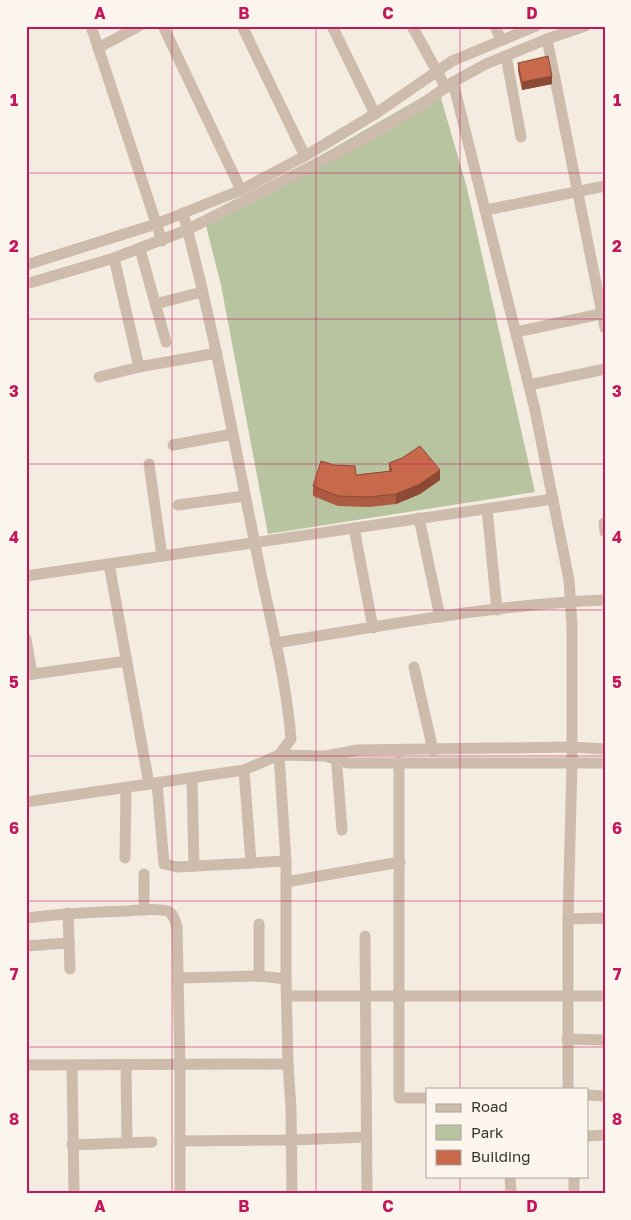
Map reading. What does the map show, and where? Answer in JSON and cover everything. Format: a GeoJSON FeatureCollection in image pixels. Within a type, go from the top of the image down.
{"type":"FeatureCollection","features":[{"type":"Feature","properties":{"kind":"street"},"geometry":{"type":"LineString","coordinates":[[91,26],[162,240]]}},
{"type":"Feature","properties":{"kind":"street"},"geometry":{"type":"LineString","coordinates":[[98,48],[140,26]]}},
{"type":"Feature","properties":{"kind":"street"},"geometry":{"type":"LineString","coordinates":[[163,26],[240,190]]}},
{"type":"Feature","properties":{"kind":"street"},"geometry":{"type":"LineString","coordinates":[[242,26],[305,156]]}},
{"type":"Feature","properties":{"kind":"street"},"geometry":{"type":"LineString","coordinates":[[332,26],[375,114]]}},
{"type":"Feature","properties":{"kind":"street"},"geometry":{"type":"LineString","coordinates":[[412,26],[437,70],[449,85],[486,210],[529,385],[569,580],[572,627],[572,762],[568,918],[568,1088]]}},
{"type":"Feature","properties":{"kind":"street"},"geometry":{"type":"LineString","coordinates":[[494,26],[501,40]]}},
{"type":"Feature","properties":{"kind":"street"},"geometry":{"type":"LineString","coordinates":[[26,265],[156,224],[240,190],[305,156],[375,114],[452,61],[536,26]]}},
{"type":"Feature","properties":{"kind":"street"},"geometry":{"type":"LineString","coordinates":[[26,284],[114,258],[187,230],[351,146],[414,110],[449,85],[506,56],[546,39],[585,26]]}},
{"type":"Feature","properties":{"kind":"street"},"geometry":{"type":"LineString","coordinates":[[546,39],[605,328]]}},
{"type":"Feature","properties":{"kind":"street"},"geometry":{"type":"LineString","coordinates":[[506,56],[521,137]]}},
{"type":"Feature","properties":{"kind":"street"},"geometry":{"type":"LineString","coordinates":[[486,210],[605,186]]}},
{"type":"Feature","properties":{"kind":"street"},"geometry":{"type":"LineString","coordinates":[[183,213],[217,353],[288,704],[292,739],[278,755],[286,861],[286,979],[292,1140],[292,1194]]}},
{"type":"Feature","properties":{"kind":"street"},"geometry":{"type":"LineString","coordinates":[[140,248],[166,342]]}},
{"type":"Feature","properties":{"kind":"street"},"geometry":{"type":"LineString","coordinates":[[114,258],[139,367]]}},
{"type":"Feature","properties":{"kind":"street"},"geometry":{"type":"LineString","coordinates":[[155,304],[202,292]]}},
{"type":"Feature","properties":{"kind":"street"},"geometry":{"type":"LineString","coordinates":[[516,332],[603,314]]}},
{"type":"Feature","properties":{"kind":"street"},"geometry":{"type":"LineString","coordinates":[[99,377],[139,367],[217,353]]}},
{"type":"Feature","properties":{"kind":"street"},"geometry":{"type":"LineString","coordinates":[[529,385],[605,369]]}},
{"type":"Feature","properties":{"kind":"street"},"geometry":{"type":"LineString","coordinates":[[173,445],[233,434]]}},
{"type":"Feature","properties":{"kind":"street"},"geometry":{"type":"LineString","coordinates":[[149,464],[162,556]]}},
{"type":"Feature","properties":{"kind":"street"},"geometry":{"type":"LineString","coordinates":[[178,505],[245,496]]}},
{"type":"Feature","properties":{"kind":"street"},"geometry":{"type":"LineString","coordinates":[[26,576],[553,499]]}},
{"type":"Feature","properties":{"kind":"street"},"geometry":{"type":"LineString","coordinates":[[487,509],[497,610]]}},
{"type":"Feature","properties":{"kind":"street"},"geometry":{"type":"LineString","coordinates":[[419,518],[440,617]]}},
{"type":"Feature","properties":{"kind":"street"},"geometry":{"type":"LineString","coordinates":[[354,528],[373,628]]}},
{"type":"Feature","properties":{"kind":"street"},"geometry":{"type":"LineString","coordinates":[[109,564],[126,661],[153,783],[164,864],[168,866],[194,866],[286,861]]}},
{"type":"Feature","properties":{"kind":"street"},"geometry":{"type":"LineString","coordinates":[[275,643],[440,617],[570,601],[605,600]]}},
{"type":"Feature","properties":{"kind":"street"},"geometry":{"type":"LineString","coordinates":[[26,638],[29,675],[126,661]]}},
{"type":"Feature","properties":{"kind":"street"},"geometry":{"type":"LineString","coordinates":[[414,667],[433,750]]}},
{"type":"Feature","properties":{"kind":"street"},"geometry":{"type":"LineString","coordinates":[[26,802],[244,770],[278,755],[332,756],[358,750],[572,747],[605,749]]}},
{"type":"Feature","properties":{"kind":"street"},"geometry":{"type":"LineString","coordinates":[[332,756],[348,762],[605,763]]}},
{"type":"Feature","properties":{"kind":"street"},"geometry":{"type":"LineString","coordinates":[[332,756],[342,830]]}},
{"type":"Feature","properties":{"kind":"street"},"geometry":{"type":"LineString","coordinates":[[399,762],[400,998],[398,1098],[426,1098]]}},
{"type":"Feature","properties":{"kind":"street"},"geometry":{"type":"LineString","coordinates":[[244,770],[250,863]]}},
{"type":"Feature","properties":{"kind":"street"},"geometry":{"type":"LineString","coordinates":[[192,778],[194,866]]}},
{"type":"Feature","properties":{"kind":"street"},"geometry":{"type":"LineString","coordinates":[[125,858],[126,788]]}},
{"type":"Feature","properties":{"kind":"street"},"geometry":{"type":"LineString","coordinates":[[286,882],[400,862]]}},
{"type":"Feature","properties":{"kind":"street"},"geometry":{"type":"LineString","coordinates":[[144,874],[144,910]]}},
{"type":"Feature","properties":{"kind":"street"},"geometry":{"type":"LineString","coordinates":[[26,918],[68,913],[144,910],[166,911],[175,919],[177,927],[180,1065],[180,1194]]}},
{"type":"Feature","properties":{"kind":"street"},"geometry":{"type":"LineString","coordinates":[[68,913],[70,969]]}},
{"type":"Feature","properties":{"kind":"street"},"geometry":{"type":"LineString","coordinates":[[568,918],[605,918]]}},
{"type":"Feature","properties":{"kind":"street"},"geometry":{"type":"LineString","coordinates":[[259,924],[259,976]]}},
{"type":"Feature","properties":{"kind":"street"},"geometry":{"type":"LineString","coordinates":[[365,936],[367,1194]]}},
{"type":"Feature","properties":{"kind":"street"},"geometry":{"type":"LineString","coordinates":[[26,946],[70,943]]}},
{"type":"Feature","properties":{"kind":"street"},"geometry":{"type":"LineString","coordinates":[[178,978],[259,976],[286,979]]}},
{"type":"Feature","properties":{"kind":"street"},"geometry":{"type":"LineString","coordinates":[[287,996],[364,995],[400,998],[605,996]]}},
{"type":"Feature","properties":{"kind":"street"},"geometry":{"type":"LineString","coordinates":[[567,1039],[605,1040]]}},
{"type":"Feature","properties":{"kind":"street"},"geometry":{"type":"LineString","coordinates":[[26,1065],[288,1064]]}},
{"type":"Feature","properties":{"kind":"street"},"geometry":{"type":"LineString","coordinates":[[72,1065],[74,1194]]}},
{"type":"Feature","properties":{"kind":"street"},"geometry":{"type":"LineString","coordinates":[[126,1065],[127,1142]]}},
{"type":"Feature","properties":{"kind":"street"},"geometry":{"type":"LineString","coordinates":[[588,1095],[605,1096]]}},
{"type":"Feature","properties":{"kind":"street"},"geometry":{"type":"LineString","coordinates":[[588,1136],[605,1135]]}},
{"type":"Feature","properties":{"kind":"street"},"geometry":{"type":"LineString","coordinates":[[180,1141],[366,1137]]}},
{"type":"Feature","properties":{"kind":"street"},"geometry":{"type":"LineString","coordinates":[[72,1144],[152,1142]]}},
{"type":"Feature","properties":{"kind":"street"},"geometry":{"type":"LineString","coordinates":[[510,1178],[511,1194]]}},
{"type":"Feature","properties":{"kind":"street"},"geometry":{"type":"LineString","coordinates":[[574,1178],[574,1194]]}},
{"type":"Feature","properties":{"kind":"green space"},"geometry":{"type":"Polygon","coordinates":[[[438,88],[467,188],[535,492],[268,534],[221,285],[205,222],[438,88]]]}},
{"type":"Feature","properties":{"kind":"building"},"geometry":{"type":"Polygon","coordinates":[[[548,56],[552,76],[522,82],[518,63],[548,56]]]}},
{"type":"Feature","properties":{"kind":"building"},"geometry":{"type":"Polygon","coordinates":[[[420,446],[440,470],[420,484],[396,494],[369,497],[338,496],[313,486],[321,461],[334,465],[355,466],[356,475],[392,471],[389,463],[402,458],[420,446]]]}}]}
